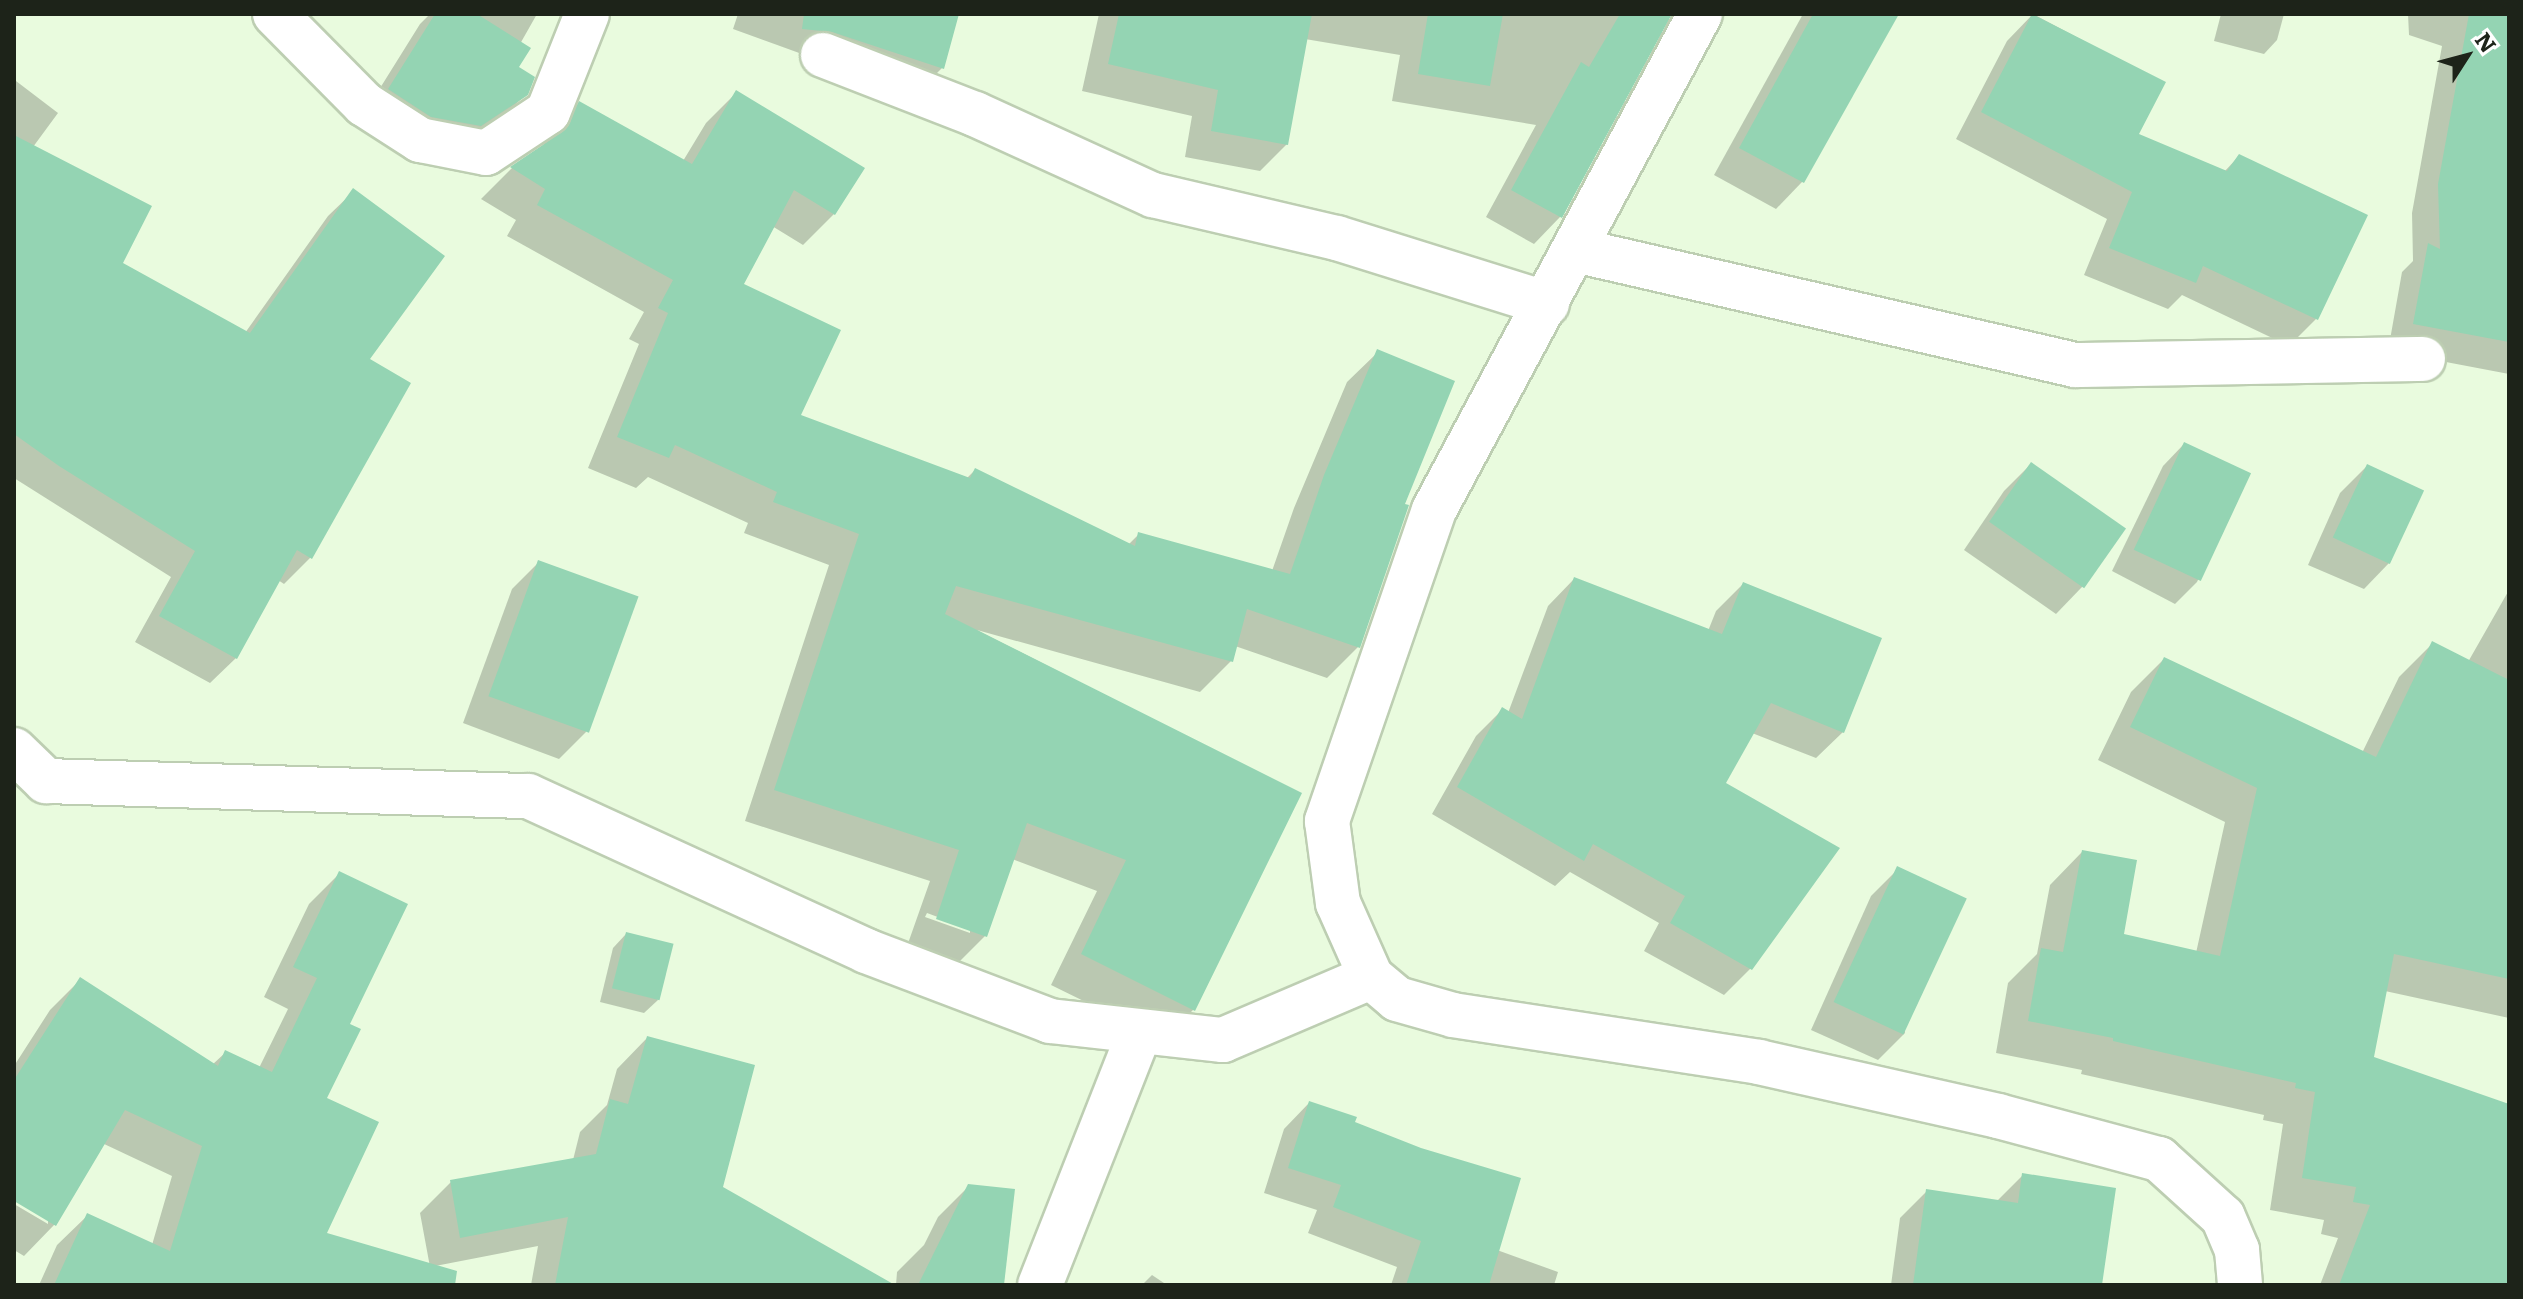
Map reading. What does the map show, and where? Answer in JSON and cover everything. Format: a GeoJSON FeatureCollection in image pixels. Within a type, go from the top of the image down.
{"type":"FeatureCollection","features":[{"type":"Feature","properties":{"kind":"street"},"geometry":{"type":"LineString","coordinates":[[275,14],[364,104],[420,140],[486,153],[548,112],[587,14]]}},
{"type":"Feature","properties":{"kind":"street"},"geometry":{"type":"LineString","coordinates":[[1700,14],[1434,510],[1327,821],[1338,903],[1371,977],[1397,999],[1453,1015],[1759,1062],[1998,1116],[2159,1159],[2223,1217],[2237,1250],[2240,1285]]}},
{"type":"Feature","properties":{"kind":"street"},"geometry":{"type":"LineString","coordinates":[[823,55],[975,114],[1153,195],[1337,238],[1547,304]]}},
{"type":"Feature","properties":{"kind":"street"},"geometry":{"type":"LineString","coordinates":[[1575,250],[2075,365],[2423,359]]}},
{"type":"Feature","properties":{"kind":"street"},"geometry":{"type":"LineString","coordinates":[[14,750],[46,781],[528,796],[866,951],[1050,1021],[1139,1034],[1223,1040],[1371,977]]}},
{"type":"Feature","properties":{"kind":"street"},"geometry":{"type":"LineString","coordinates":[[1040,1285],[1139,1034]]}},
{"type":"Feature","properties":{"kind":"building"},"geometry":{"type":"Polygon","coordinates":[[[435,14],[477,14],[531,48],[519,67],[535,77],[528,95],[481,126],[431,117],[388,89],[435,14]]]}},
{"type":"Feature","properties":{"kind":"building"},"geometry":{"type":"Polygon","coordinates":[[[804,14],[959,14],[944,69],[832,32],[802,29],[804,14]]]}},
{"type":"Feature","properties":{"kind":"building"},"geometry":{"type":"Polygon","coordinates":[[[1119,14],[1312,14],[1288,145],[1211,131],[1218,90],[1108,64],[1119,14]]]}},
{"type":"Feature","properties":{"kind":"building"},"geometry":{"type":"Polygon","coordinates":[[[1428,14],[1503,14],[1490,86],[1418,74],[1428,14]]]}},
{"type":"Feature","properties":{"kind":"building"},"geometry":{"type":"Polygon","coordinates":[[[1620,14],[1672,14],[1562,218],[1511,190],[1581,62],[1589,67],[1620,14]]]}},
{"type":"Feature","properties":{"kind":"building"},"geometry":{"type":"Polygon","coordinates":[[[1813,14],[1899,14],[1804,183],[1739,148],[1813,14]]]}},
{"type":"Feature","properties":{"kind":"building"},"geometry":{"type":"Polygon","coordinates":[[[2032,14],[2166,82],[2139,134],[2227,171],[2239,154],[2368,215],[2318,320],[2203,266],[2196,283],[2109,248],[2132,192],[1981,112],[2032,14]]]}},
{"type":"Feature","properties":{"kind":"building"},"geometry":{"type":"Polygon","coordinates":[[[2469,14],[2509,14],[2509,342],[2413,324],[2428,243],[2440,249],[2438,184],[2469,14]]]}},
{"type":"Feature","properties":{"kind":"building"},"geometry":{"type":"Polygon","coordinates":[[[736,90],[865,168],[835,215],[794,190],[744,284],[841,330],[801,415],[970,478],[975,468],[1135,546],[1138,532],[1290,574],[1324,475],[1377,349],[1455,381],[1405,504],[1409,505],[1360,648],[1247,609],[1233,662],[956,586],[945,614],[1302,793],[1195,1011],[1081,954],[1126,860],[1027,823],[987,937],[936,919],[959,850],[774,790],[859,534],[773,502],[777,492],[675,445],[669,458],[617,437],[668,313],[658,308],[673,280],[537,205],[545,189],[510,167],[562,132],[579,101],[692,164],[736,90]]]}},
{"type":"Feature","properties":{"kind":"building"},"geometry":{"type":"Polygon","coordinates":[[[14,135],[152,206],[123,263],[250,333],[353,188],[445,256],[370,359],[411,383],[312,559],[297,550],[237,659],[159,616],[195,551],[59,466],[14,434],[14,135]]]}},
{"type":"Feature","properties":{"kind":"building"},"geometry":{"type":"Polygon","coordinates":[[[2184,442],[2251,473],[2201,581],[2134,550],[2184,442]]]}},
{"type":"Feature","properties":{"kind":"building"},"geometry":{"type":"Polygon","coordinates":[[[2031,462],[2126,529],[2084,588],[1989,522],[2031,462]]]}},
{"type":"Feature","properties":{"kind":"building"},"geometry":{"type":"Polygon","coordinates":[[[2367,464],[2424,491],[2390,564],[2333,537],[2367,464]]]}},
{"type":"Feature","properties":{"kind":"building"},"geometry":{"type":"Polygon","coordinates":[[[538,560],[639,597],[589,733],[488,696],[538,560]]]}},
{"type":"Feature","properties":{"kind":"building"},"geometry":{"type":"Polygon","coordinates":[[[1574,577],[1722,634],[1743,582],[1882,638],[1844,733],[1771,703],[1726,783],[1840,848],[1752,970],[1670,923],[1685,896],[1593,844],[1584,861],[1457,787],[1502,707],[1522,719],[1574,577]]]}},
{"type":"Feature","properties":{"kind":"building"},"geometry":{"type":"Polygon","coordinates":[[[2432,641],[2509,680],[2509,979],[2394,954],[2374,1057],[2509,1104],[2509,1285],[2339,1285],[2370,1205],[2353,1202],[2356,1187],[2302,1178],[2315,1092],[2295,1088],[2296,1083],[2113,1041],[2113,1038],[2028,1021],[2041,948],[2063,952],[2082,850],[2137,860],[2124,934],[2220,956],[2257,788],[2130,727],[2164,657],[2376,757],[2432,641]]]}},
{"type":"Feature","properties":{"kind":"building"},"geometry":{"type":"Polygon","coordinates":[[[1897,866],[1967,899],[1903,1034],[1834,1002],[1897,866]]]}},
{"type":"Feature","properties":{"kind":"building"},"geometry":{"type":"Polygon","coordinates":[[[339,871],[408,904],[350,1024],[361,1029],[327,1098],[379,1122],[327,1233],[457,1271],[455,1285],[54,1285],[87,1213],[170,1251],[202,1146],[125,1110],[56,1226],[14,1201],[14,1080],[80,977],[218,1066],[225,1050],[272,1072],[317,978],[293,967],[339,871]]]}},
{"type":"Feature","properties":{"kind":"building"},"geometry":{"type":"Polygon","coordinates":[[[626,932],[674,944],[660,1000],[612,988],[626,932]]]}},
{"type":"Feature","properties":{"kind":"building"},"geometry":{"type":"Polygon","coordinates":[[[647,1036],[755,1065],[723,1187],[895,1285],[555,1285],[568,1217],[460,1238],[450,1180],[596,1154],[610,1099],[628,1104],[647,1036]]]}},
{"type":"Feature","properties":{"kind":"building"},"geometry":{"type":"Polygon","coordinates":[[[1309,1101],[1357,1117],[1355,1122],[1421,1148],[1521,1178],[1489,1285],[1406,1285],[1421,1241],[1333,1207],[1341,1185],[1288,1168],[1309,1101]]]}},
{"type":"Feature","properties":{"kind":"building"},"geometry":{"type":"Polygon","coordinates":[[[2022,1173],[2116,1188],[2102,1285],[1913,1285],[1926,1189],[2018,1203],[2022,1173]]]}},
{"type":"Feature","properties":{"kind":"building"},"geometry":{"type":"Polygon","coordinates":[[[968,1184],[1015,1189],[1004,1285],[918,1285],[968,1184]]]}}]}
